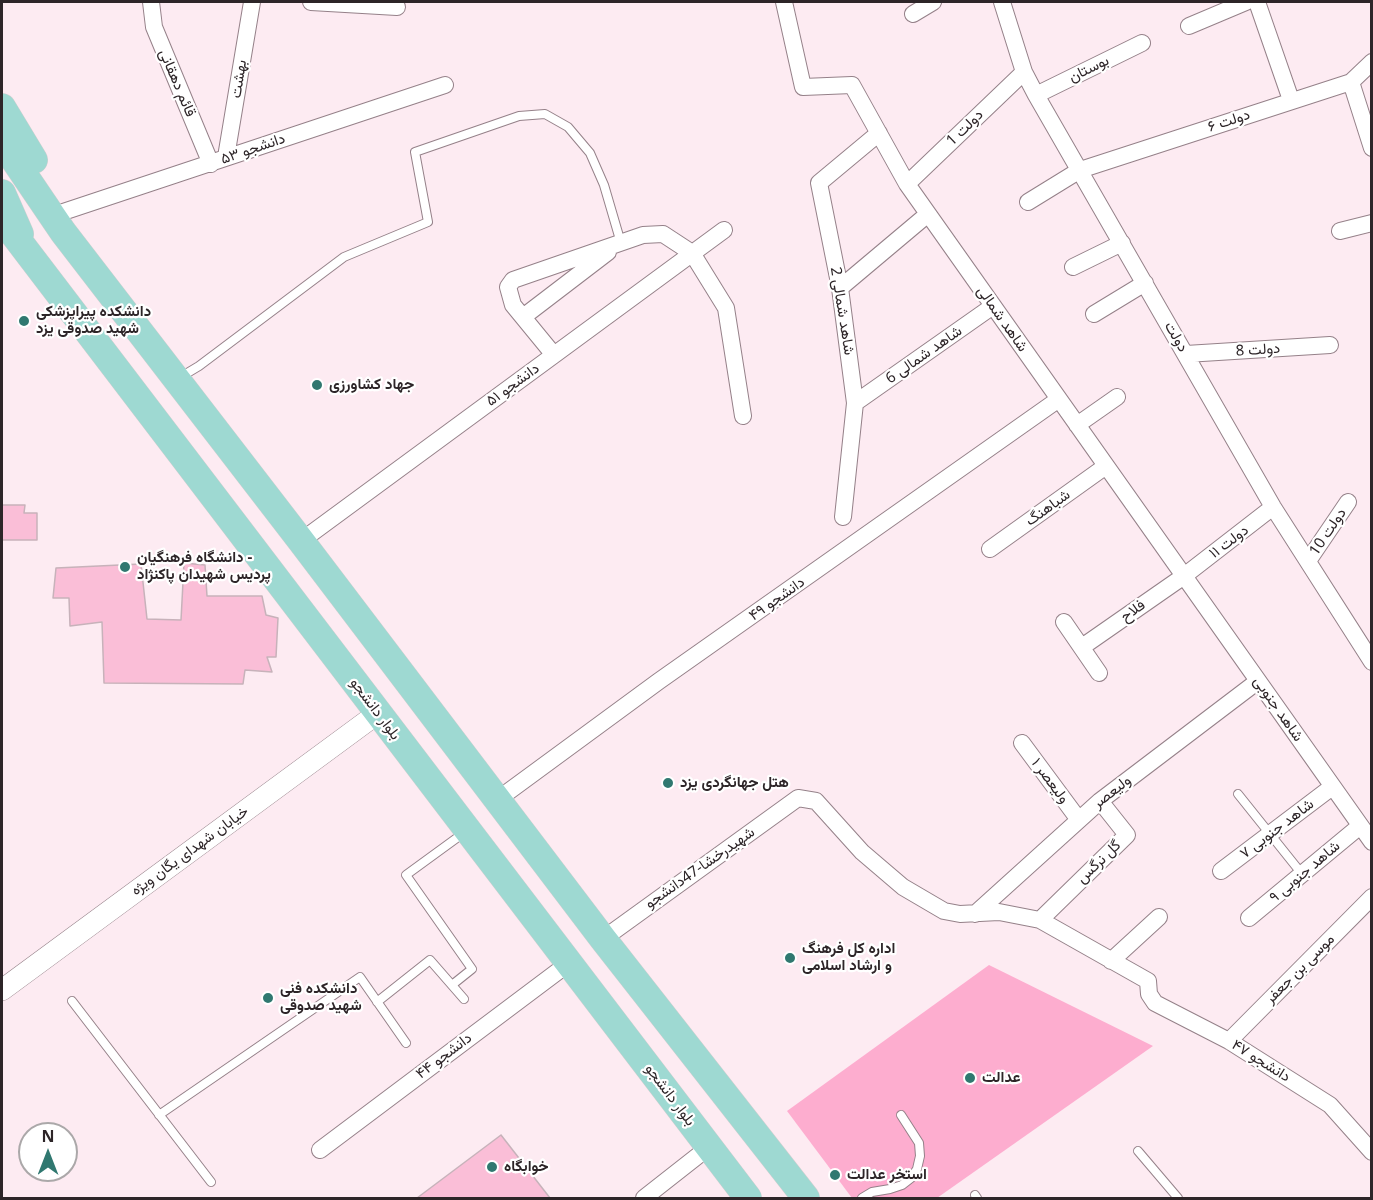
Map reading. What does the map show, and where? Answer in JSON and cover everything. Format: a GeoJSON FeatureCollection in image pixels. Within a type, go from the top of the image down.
{"type":"FeatureCollection","features":[{"type":"Feature","properties":{"kind":"main road"},"geometry":{"type":"LineString","coordinates":[[2,107],[49,184],[61,223]]}},
{"type":"Feature","properties":{"kind":"main road"},"geometry":{"type":"LineString","coordinates":[[2,142],[176,379],[603,939],[806,1198]]}},
{"type":"Feature","properties":{"kind":"main road"},"geometry":{"type":"LineString","coordinates":[[2,193],[29,254]]}},
{"type":"Feature","properties":{"kind":"main road","name":"بلوار دانشجو"},"geometry":{"type":"LineString","coordinates":[[2,219],[748,1198]]}},
{"type":"Feature","properties":{"kind":"street","name":"قائم دهقانی"},"geometry":{"type":"LineString","coordinates":[[151,2],[154,27],[219,160]]}},
{"type":"Feature","properties":{"kind":"street","name":"بهشت"},"geometry":{"type":"LineString","coordinates":[[219,160],[252,2]]}},
{"type":"Feature","properties":{"kind":"street"},"geometry":{"type":"LineString","coordinates":[[312,2],[397,7]]}},
{"type":"Feature","properties":{"kind":"street","name":"شاهد شمالی"},"geometry":{"type":"LineString","coordinates":[[784,2],[803,87],[852,85],[907,184],[1184,576]]}},
{"type":"Feature","properties":{"kind":"street"},"geometry":{"type":"LineString","coordinates":[[913,14],[933,2]]}},
{"type":"Feature","properties":{"kind":"street","name":"دولت"},"geometry":{"type":"LineString","coordinates":[[1002,2],[1024,72],[1036,95],[1273,507],[1371,662]]}},
{"type":"Feature","properties":{"kind":"street"},"geometry":{"type":"LineString","coordinates":[[1189,26],[1246,2]]}},
{"type":"Feature","properties":{"kind":"street"},"geometry":{"type":"LineString","coordinates":[[1257,2],[1291,100]]}},
{"type":"Feature","properties":{"kind":"street","name":"بوستان"},"geometry":{"type":"LineString","coordinates":[[1036,95],[1142,43]]}},
{"type":"Feature","properties":{"kind":"street","name":"دولت ۶"},"geometry":{"type":"LineString","coordinates":[[1028,202],[1080,170],[1351,82],[1371,62]]}},
{"type":"Feature","properties":{"kind":"street","name":"دولت 1"},"geometry":{"type":"LineString","coordinates":[[907,184],[1024,72]]}},
{"type":"Feature","properties":{"kind":"street"},"geometry":{"type":"LineString","coordinates":[[1351,82],[1371,148]]}},
{"type":"Feature","properties":{"kind":"street","name":"دانشجو ۵۳"},"geometry":{"type":"LineString","coordinates":[[61,223],[219,160],[445,85]]}},
{"type":"Feature","properties":{"kind":"street","name":"شاهد شمالی 2"},"geometry":{"type":"LineString","coordinates":[[843,517],[855,403],[840,288],[819,183],[879,133]]}},
{"type":"Feature","properties":{"kind":"street"},"geometry":{"type":"LineString","coordinates":[[840,288],[928,214]]}},
{"type":"Feature","properties":{"kind":"street"},"geometry":{"type":"LineString","coordinates":[[1340,231],[1371,224]]}},
{"type":"Feature","properties":{"kind":"street","name":"دانشجو ۵۱"},"geometry":{"type":"LineString","coordinates":[[301,541],[724,230]]}},
{"type":"Feature","properties":{"kind":"street"},"geometry":{"type":"LineString","coordinates":[[554,355],[513,305],[508,287],[513,280],[643,235],[663,234],[692,253],[726,308],[743,416]]}},
{"type":"Feature","properties":{"kind":"street"},"geometry":{"type":"LineString","coordinates":[[523,317],[621,243]]}},
{"type":"Feature","properties":{"kind":"street"},"geometry":{"type":"LineString","coordinates":[[1073,267],[1122,243]]}},
{"type":"Feature","properties":{"kind":"street"},"geometry":{"type":"LineString","coordinates":[[1094,314],[1145,283]]}},
{"type":"Feature","properties":{"kind":"street","name":"شاهد شمالی 6"},"geometry":{"type":"LineString","coordinates":[[855,403],[993,306]]}},
{"type":"Feature","properties":{"kind":"street","name":"دولت 8"},"geometry":{"type":"LineString","coordinates":[[1186,354],[1330,345]]}},
{"type":"Feature","properties":{"kind":"street"},"geometry":{"type":"LineString","coordinates":[[1077,425],[1118,397]]}},
{"type":"Feature","properties":{"kind":"street","name":"دانشجو ۴۹"},"geometry":{"type":"LineString","coordinates":[[497,800],[659,681],[1059,399]]}},
{"type":"Feature","properties":{"kind":"street","name":"شباهنگ"},"geometry":{"type":"LineString","coordinates":[[990,549],[1106,466]]}},
{"type":"Feature","properties":{"kind":"street","name":"دولت 10"},"geometry":{"type":"LineString","coordinates":[[1308,561],[1348,502]]}},
{"type":"Feature","properties":{"kind":"street","name":"دولت ۱۱"},"geometry":{"type":"LineString","coordinates":[[1184,576],[1273,507]]}},
{"type":"Feature","properties":{"kind":"street","name":"فلاح"},"geometry":{"type":"LineString","coordinates":[[1082,647],[1184,576]]}},
{"type":"Feature","properties":{"kind":"street","name":"شاهد جنوبی"},"geometry":{"type":"LineString","coordinates":[[1184,576],[1371,842]]}},
{"type":"Feature","properties":{"kind":"street"},"geometry":{"type":"LineString","coordinates":[[1064,622],[1099,673]]}},
{"type":"Feature","properties":{"kind":"street","name":"ولیعصر"},"geometry":{"type":"LineString","coordinates":[[975,914],[1100,801],[1258,681]]}},
{"type":"Feature","properties":{"kind":"street","name":"خیابان شهدای یگان ویژه"},"geometry":{"type":"LineString","coordinates":[[2,990],[378,713]]}},
{"type":"Feature","properties":{"kind":"street","name":"ولیعصر ۱"},"geometry":{"type":"LineString","coordinates":[[1022,743],[1079,820]]}},
{"type":"Feature","properties":{"kind":"street","name":"شاهد جنوبی ۷"},"geometry":{"type":"LineString","coordinates":[[1221,871],[1332,787]]}},
{"type":"Feature","properties":{"kind":"street","name":"شهیدرخشا-47دانشجو"},"geometry":{"type":"LineString","coordinates":[[603,939],[798,798],[816,801],[862,852],[903,887],[944,911],[975,914]]}},
{"type":"Feature","properties":{"kind":"street","name":"گل نرگس"},"geometry":{"type":"LineString","coordinates":[[1041,920],[1127,835],[1100,801]]}},
{"type":"Feature","properties":{"kind":"street","name":"شاهد جنوبی ۹"},"geometry":{"type":"LineString","coordinates":[[1249,918],[1360,826]]}},
{"type":"Feature","properties":{"kind":"street","name":"موسی بن جعفر"},"geometry":{"type":"LineString","coordinates":[[1229,1041],[1371,897]]}},
{"type":"Feature","properties":{"kind":"street"},"geometry":{"type":"LineString","coordinates":[[975,914],[999,912],[1041,920],[1111,961],[1159,917]]}},
{"type":"Feature","properties":{"kind":"street","name":"دانشجو ۴۷"},"geometry":{"type":"LineString","coordinates":[[1111,961],[1148,981],[1149,994],[1155,1003],[1229,1041],[1330,1105],[1371,1152]]}},
{"type":"Feature","properties":{"kind":"street","name":"دانشجو ۴۴"},"geometry":{"type":"LineString","coordinates":[[320,1150],[569,963]]}},
{"type":"Feature","properties":{"kind":"street"},"geometry":{"type":"LineString","coordinates":[[644,1198],[709,1147]]}},
{"type":"Feature","properties":{"kind":"lane"},"geometry":{"type":"LineString","coordinates":[[176,379],[199,366],[344,257],[428,222],[415,152],[519,116],[544,114],[568,127],[590,153],[604,185],[621,243]]}},
{"type":"Feature","properties":{"kind":"lane"},"geometry":{"type":"LineString","coordinates":[[1238,794],[1302,874]]}},
{"type":"Feature","properties":{"kind":"lane"},"geometry":{"type":"LineString","coordinates":[[452,985],[472,969],[405,875],[468,830]]}},
{"type":"Feature","properties":{"kind":"lane"},"geometry":{"type":"LineString","coordinates":[[377,1002],[430,960],[464,999]]}},
{"type":"Feature","properties":{"kind":"lane"},"geometry":{"type":"LineString","coordinates":[[159,1115],[360,977],[406,1043]]}},
{"type":"Feature","properties":{"kind":"lane"},"geometry":{"type":"LineString","coordinates":[[72,1001],[211,1182]]}},
{"type":"Feature","properties":{"kind":"lane"},"geometry":{"type":"LineString","coordinates":[[862,1198],[872,1192],[902,1185],[917,1169],[920,1156],[919,1143],[901,1115]]}},
{"type":"Feature","properties":{"kind":"lane"},"geometry":{"type":"LineString","coordinates":[[1138,1151],[1178,1198]]}},
{"type":"Feature","properties":{"kind":"shaded area","name":"عدالت"},"geometry":{"type":"Polygon","coordinates":[[[989,965],[1153,1046],[937,1198],[852,1198],[787,1111],[989,965]]]}},
{"type":"Feature","properties":{"kind":"building"},"geometry":{"type":"Polygon","coordinates":[[[2,505],[25,505],[24,513],[37,513],[37,540],[2,540],[2,505]]]}},
{"type":"Feature","properties":{"kind":"building"},"geometry":{"type":"Polygon","coordinates":[[[184,563],[205,565],[207,596],[262,596],[266,615],[278,618],[276,657],[267,657],[272,672],[245,670],[243,684],[104,683],[102,622],[70,626],[69,598],[53,598],[56,568],[141,564],[147,619],[181,620],[184,563]]]}},
{"type":"Feature","properties":{"kind":"building","name":"خوابگاه"},"geometry":{"type":"Polygon","coordinates":[[[501,1135],[550,1198],[417,1198],[501,1135]]]}},
{"type":"Feature","properties":{"kind":"place","name":"دانشکده پیراپزشکی شهید صدوقی یزد"},"geometry":{"type":"Point","coordinates":[24,321]}},
{"type":"Feature","properties":{"kind":"place","name":"جهاد کشاورزی"},"geometry":{"type":"Point","coordinates":[317,385]}},
{"type":"Feature","properties":{"kind":"place","name":"دانشگاه فرهنگیان - پردیس شهیدان پاکنژاد"},"geometry":{"type":"Point","coordinates":[125,567]}},
{"type":"Feature","properties":{"kind":"place","name":"هتل جهانگردی یزد"},"geometry":{"type":"Point","coordinates":[668,783]}},
{"type":"Feature","properties":{"kind":"place","name":"اداره کل فرهنگ و ارشاد اسلامی"},"geometry":{"type":"Point","coordinates":[790,958]}},
{"type":"Feature","properties":{"kind":"place","name":"دانشکده فنی شهید صدوقی"},"geometry":{"type":"Point","coordinates":[268,998]}},
{"type":"Feature","properties":{"kind":"place","name":"عدالت"},"geometry":{"type":"Point","coordinates":[970,1078]}},
{"type":"Feature","properties":{"kind":"place","name":"خوابگاه"},"geometry":{"type":"Point","coordinates":[492,1167]}},
{"type":"Feature","properties":{"kind":"place","name":"استخر عدالت"},"geometry":{"type":"Point","coordinates":[835,1175]}}]}
